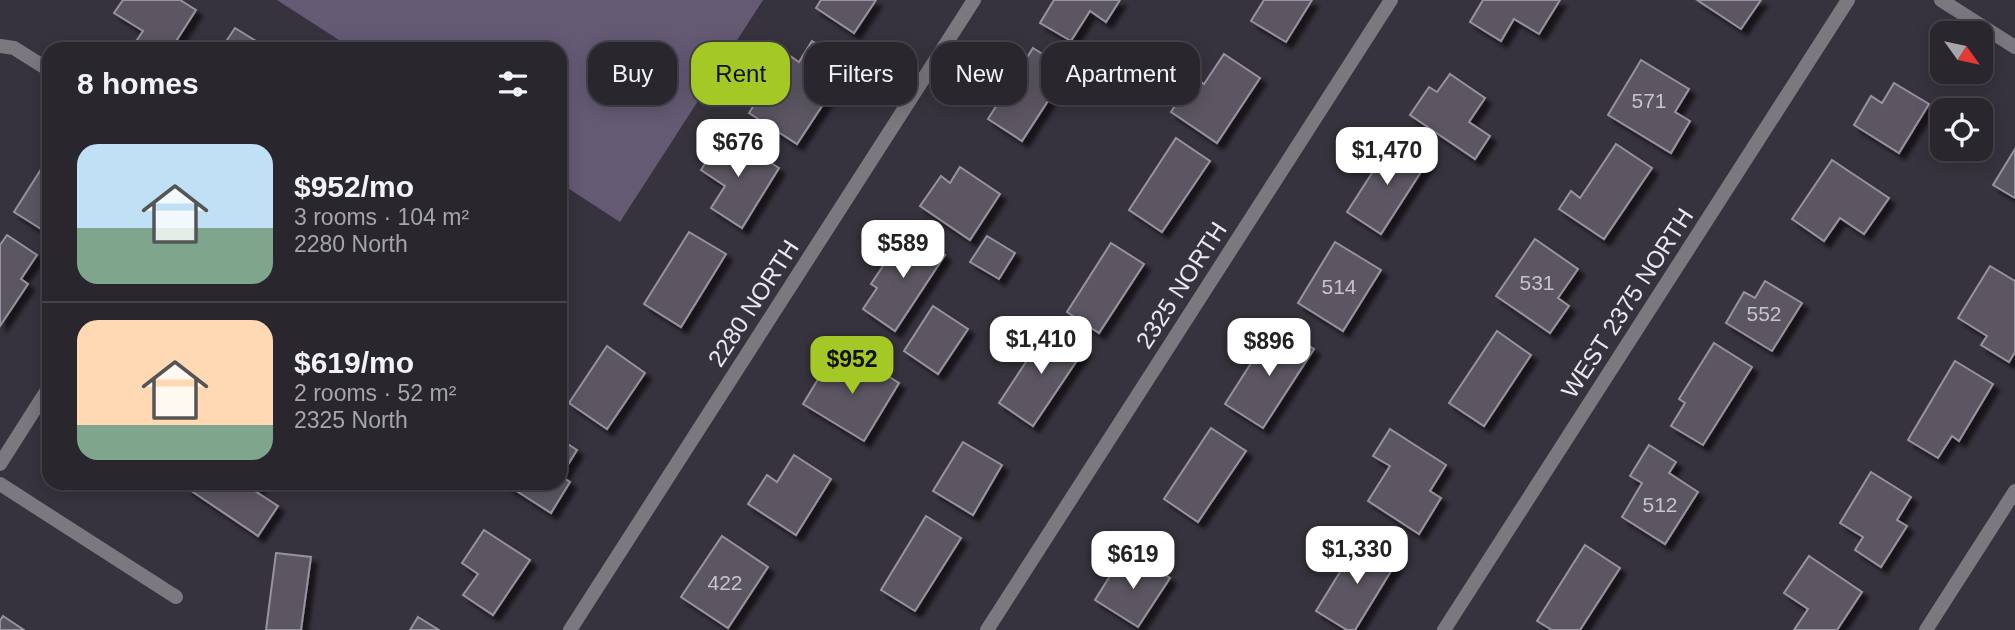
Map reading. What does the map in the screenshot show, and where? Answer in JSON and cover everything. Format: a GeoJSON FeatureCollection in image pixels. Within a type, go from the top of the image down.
{"type":"FeatureCollection","features":[{"type":"Feature","properties":{"kind":"street","name":"2280 NORTH"},"geometry":{"type":"LineString","coordinates":[[570,630],[974,0]]}},
{"type":"Feature","properties":{"kind":"street","name":"2325 NORTH"},"geometry":{"type":"LineString","coordinates":[[987,630],[1391,0]]}},
{"type":"Feature","properties":{"kind":"street","name":"WEST 2375 NORTH"},"geometry":{"type":"LineString","coordinates":[[1444,630],[1848,0]]}},
{"type":"Feature","properties":{"kind":"street"},"geometry":{"type":"LineString","coordinates":[[1941,0],[2015,47]]}},
{"type":"Feature","properties":{"kind":"street"},"geometry":{"type":"LineString","coordinates":[[0,46],[15,48],[42,65]]}},
{"type":"Feature","properties":{"kind":"street"},"geometry":{"type":"LineString","coordinates":[[0,464],[42,398]]}},
{"type":"Feature","properties":{"kind":"street"},"geometry":{"type":"LineString","coordinates":[[0,484],[176,597]]}},
{"type":"Feature","properties":{"kind":"street"},"geometry":{"type":"LineString","coordinates":[[1926,630],[2015,491]]}},
{"type":"Feature","properties":{"kind":"shaded area"},"geometry":{"type":"Polygon","coordinates":[[[277,0],[763,0],[736,42],[691,42],[691,105],[695,105],[620,222],[567,188],[567,42],[342,42],[277,0]]]}},
{"type":"Feature","properties":{"kind":"building"},"geometry":{"type":"Polygon","coordinates":[[[123,0],[180,0],[196,10],[175,42],[140,42],[137,40],[143,31],[114,13],[123,0]]]}},
{"type":"Feature","properties":{"kind":"building"},"geometry":{"type":"Polygon","coordinates":[[[821,0],[876,0],[854,33],[816,8],[821,0]]]}},
{"type":"Feature","properties":{"kind":"building"},"geometry":{"type":"Polygon","coordinates":[[[1054,0],[1120,0],[1106,22],[1090,11],[1071,41],[1040,23],[1054,0]]]}},
{"type":"Feature","properties":{"kind":"building"},"geometry":{"type":"Polygon","coordinates":[[[1264,0],[1312,0],[1286,42],[1251,21],[1264,0]]]}},
{"type":"Feature","properties":{"kind":"building"},"geometry":{"type":"Polygon","coordinates":[[[1483,0],[1560,0],[1539,34],[1514,19],[1501,41],[1470,22],[1483,0]]]}},
{"type":"Feature","properties":{"kind":"building"},"geometry":{"type":"Polygon","coordinates":[[[1697,0],[1761,0],[1741,29],[1697,0]]]}},
{"type":"Feature","properties":{"kind":"building"},"geometry":{"type":"Polygon","coordinates":[[[235,28],[258,42],[226,42],[235,28]]]}},
{"type":"Feature","properties":{"kind":"building"},"geometry":{"type":"Polygon","coordinates":[[[1033,48],[1041,53],[1041,105],[1045,105],[1022,141],[988,119],[997,105],[1027,105],[1027,57],[1033,48]]]}},
{"type":"Feature","properties":{"kind":"building"},"geometry":{"type":"Polygon","coordinates":[[[804,54],[804,105],[823,105],[797,144],[749,113],[754,105],[790,105],[790,56],[799,62],[804,54]]]}},
{"type":"Feature","properties":{"kind":"building"},"geometry":{"type":"Polygon","coordinates":[[[1224,54],[1260,78],[1217,143],[1171,112],[1176,105],[1200,105],[1200,81],[1204,84],[1224,54]]]}},
{"type":"Feature","properties":{"kind":"building"},"geometry":{"type":"Polygon","coordinates":[[[1641,60],[1689,89],[1675,112],[1690,121],[1671,153],[1608,115],[1641,60]]]}},
{"type":"Feature","properties":{"kind":"building"},"geometry":{"type":"Polygon","coordinates":[[[1450,74],[1485,98],[1469,122],[1490,136],[1475,159],[1410,115],[1429,87],[1437,92],[1450,74]]]}},
{"type":"Feature","properties":{"kind":"building"},"geometry":{"type":"Polygon","coordinates":[[[1894,83],[1929,104],[1899,153],[1854,125],[1871,96],[1882,103],[1894,83]]]}},
{"type":"Feature","properties":{"kind":"building"},"geometry":{"type":"Polygon","coordinates":[[[724,133],[779,168],[742,228],[711,208],[725,186],[701,170],[724,133]]]}},
{"type":"Feature","properties":{"kind":"building"},"geometry":{"type":"Polygon","coordinates":[[[1176,138],[1210,161],[1162,232],[1129,210],[1176,138]]]}},
{"type":"Feature","properties":{"kind":"building"},"geometry":{"type":"Polygon","coordinates":[[[1394,139],[1428,161],[1381,234],[1347,212],[1394,139]]]}},
{"type":"Feature","properties":{"kind":"building"},"geometry":{"type":"Polygon","coordinates":[[[1616,144],[1652,168],[1604,239],[1559,209],[1571,191],[1580,198],[1616,144]]]}},
{"type":"Feature","properties":{"kind":"building"},"geometry":{"type":"Polygon","coordinates":[[[2015,149],[2015,198],[1993,185],[2015,149]]]}},
{"type":"Feature","properties":{"kind":"building"},"geometry":{"type":"Polygon","coordinates":[[[1832,160],[1889,198],[1864,234],[1840,218],[1824,241],[1792,219],[1832,160]]]}},
{"type":"Feature","properties":{"kind":"building"},"geometry":{"type":"Polygon","coordinates":[[[960,167],[1000,194],[970,240],[920,206],[941,176],[950,183],[960,167]]]}},
{"type":"Feature","properties":{"kind":"building"},"geometry":{"type":"Polygon","coordinates":[[[42,168],[42,230],[14,212],[42,168]]]}},
{"type":"Feature","properties":{"kind":"building"},"geometry":{"type":"Polygon","coordinates":[[[907,230],[945,255],[895,331],[863,309],[877,288],[871,284],[907,230]]]}},
{"type":"Feature","properties":{"kind":"building"},"geometry":{"type":"Polygon","coordinates":[[[689,232],[726,254],[681,327],[644,304],[689,232]]]}},
{"type":"Feature","properties":{"kind":"building"},"geometry":{"type":"Polygon","coordinates":[[[7,235],[37,255],[21,279],[28,284],[0,326],[0,245],[7,235]]]}},
{"type":"Feature","properties":{"kind":"building"},"geometry":{"type":"Polygon","coordinates":[[[987,236],[1015,253],[999,279],[970,262],[987,236]]]}},
{"type":"Feature","properties":{"kind":"building"},"geometry":{"type":"Polygon","coordinates":[[[1535,239],[1578,269],[1558,298],[1569,306],[1550,333],[1496,296],[1535,239]]]}},
{"type":"Feature","properties":{"kind":"building"},"geometry":{"type":"Polygon","coordinates":[[[1335,242],[1381,270],[1343,331],[1298,303],[1335,242]]]}},
{"type":"Feature","properties":{"kind":"building"},"geometry":{"type":"Polygon","coordinates":[[[1111,243],[1144,264],[1099,333],[1067,312],[1111,243]]]}},
{"type":"Feature","properties":{"kind":"building"},"geometry":{"type":"Polygon","coordinates":[[[1990,266],[2015,281],[2015,352],[2009,362],[1981,345],[1987,336],[1958,318],[1990,266]]]}},
{"type":"Feature","properties":{"kind":"building"},"geometry":{"type":"Polygon","coordinates":[[[1765,281],[1802,303],[1772,351],[1726,323],[1744,292],[1755,298],[1765,281]]]}},
{"type":"Feature","properties":{"kind":"building"},"geometry":{"type":"Polygon","coordinates":[[[933,306],[968,329],[938,374],[904,351],[933,306]]]}},
{"type":"Feature","properties":{"kind":"building"},"geometry":{"type":"Polygon","coordinates":[[[1049,327],[1084,350],[1033,426],[999,403],[1049,327]]]}},
{"type":"Feature","properties":{"kind":"building"},"geometry":{"type":"Polygon","coordinates":[[[1280,328],[1314,349],[1263,428],[1225,404],[1262,346],[1267,348],[1280,328]]]}},
{"type":"Feature","properties":{"kind":"building"},"geometry":{"type":"Polygon","coordinates":[[[1497,331],[1531,355],[1484,426],[1449,403],[1497,331]]]}},
{"type":"Feature","properties":{"kind":"building"},"geometry":{"type":"Polygon","coordinates":[[[1714,343],[1752,367],[1703,445],[1671,426],[1685,403],[1679,399],[1714,343]]]}},
{"type":"Feature","properties":{"kind":"building"},"geometry":{"type":"Polygon","coordinates":[[[607,346],[645,373],[607,429],[569,403],[607,346]]]}},
{"type":"Feature","properties":{"kind":"building"},"geometry":{"type":"Polygon","coordinates":[[[851,353],[899,383],[864,441],[803,404],[823,371],[836,378],[851,353]]]}},
{"type":"Feature","properties":{"kind":"building"},"geometry":{"type":"Polygon","coordinates":[[[1955,361],[1993,384],[1959,441],[1952,436],[1938,458],[1908,440],[1955,361]]]}},
{"type":"Feature","properties":{"kind":"building"},"geometry":{"type":"Polygon","coordinates":[[[1211,428],[1246,451],[1198,522],[1164,499],[1211,428]]]}},
{"type":"Feature","properties":{"kind":"building"},"geometry":{"type":"Polygon","coordinates":[[[1390,429],[1446,465],[1430,491],[1441,498],[1419,534],[1368,501],[1390,466],[1373,456],[1390,429]]]}},
{"type":"Feature","properties":{"kind":"building"},"geometry":{"type":"Polygon","coordinates":[[[963,442],[1002,465],[973,515],[933,491],[963,442]]]}},
{"type":"Feature","properties":{"kind":"building"},"geometry":{"type":"Polygon","coordinates":[[[567,444],[577,450],[567,466],[567,444]]]}},
{"type":"Feature","properties":{"kind":"building"},"geometry":{"type":"Polygon","coordinates":[[[1649,445],[1676,462],[1669,473],[1698,492],[1665,544],[1622,517],[1642,483],[1630,476],[1649,445]]]}},
{"type":"Feature","properties":{"kind":"building"},"geometry":{"type":"Polygon","coordinates":[[[794,455],[831,479],[796,535],[748,504],[767,475],[777,482],[794,455]]]}},
{"type":"Feature","properties":{"kind":"building"},"geometry":{"type":"Polygon","coordinates":[[[1871,472],[1911,497],[1897,520],[1907,526],[1881,567],[1855,550],[1863,537],[1840,523],[1871,472]]]}},
{"type":"Feature","properties":{"kind":"building"},"geometry":{"type":"Polygon","coordinates":[[[190,490],[256,490],[278,506],[258,536],[190,490]]]}},
{"type":"Feature","properties":{"kind":"building"},"geometry":{"type":"Polygon","coordinates":[[[515,490],[565,490],[551,513],[515,490]]]}},
{"type":"Feature","properties":{"kind":"building"},"geometry":{"type":"Polygon","coordinates":[[[926,516],[961,538],[915,611],[881,590],[926,516]]]}},
{"type":"Feature","properties":{"kind":"building"},"geometry":{"type":"Polygon","coordinates":[[[484,530],[530,560],[493,615],[463,595],[478,574],[462,563],[484,530]]]}},
{"type":"Feature","properties":{"kind":"building"},"geometry":{"type":"Polygon","coordinates":[[[722,536],[768,567],[728,628],[681,597],[722,536]]]}},
{"type":"Feature","properties":{"kind":"building"},"geometry":{"type":"Polygon","coordinates":[[[1368,540],[1399,558],[1355,630],[1347,630],[1316,611],[1348,559],[1354,563],[1368,540]]]}},
{"type":"Feature","properties":{"kind":"building"},"geometry":{"type":"Polygon","coordinates":[[[1585,545],[1620,568],[1580,630],[1552,630],[1537,621],[1585,545]]]}},
{"type":"Feature","properties":{"kind":"building"},"geometry":{"type":"Polygon","coordinates":[[[276,553],[311,557],[301,630],[266,630],[276,553]]]}},
{"type":"Feature","properties":{"kind":"building"},"geometry":{"type":"Polygon","coordinates":[[[1135,555],[1170,578],[1138,627],[1095,600],[1115,568],[1123,573],[1135,555]]]}},
{"type":"Feature","properties":{"kind":"building"},"geometry":{"type":"Polygon","coordinates":[[[1809,556],[1862,592],[1837,630],[1794,630],[1808,609],[1784,593],[1809,556]]]}},
{"type":"Feature","properties":{"kind":"building"},"geometry":{"type":"Polygon","coordinates":[[[3,616],[24,630],[0,630],[3,616]]]}},
{"type":"Feature","properties":{"kind":"building"},"geometry":{"type":"Polygon","coordinates":[[[418,617],[439,630],[410,630],[418,617]]]}}]}
